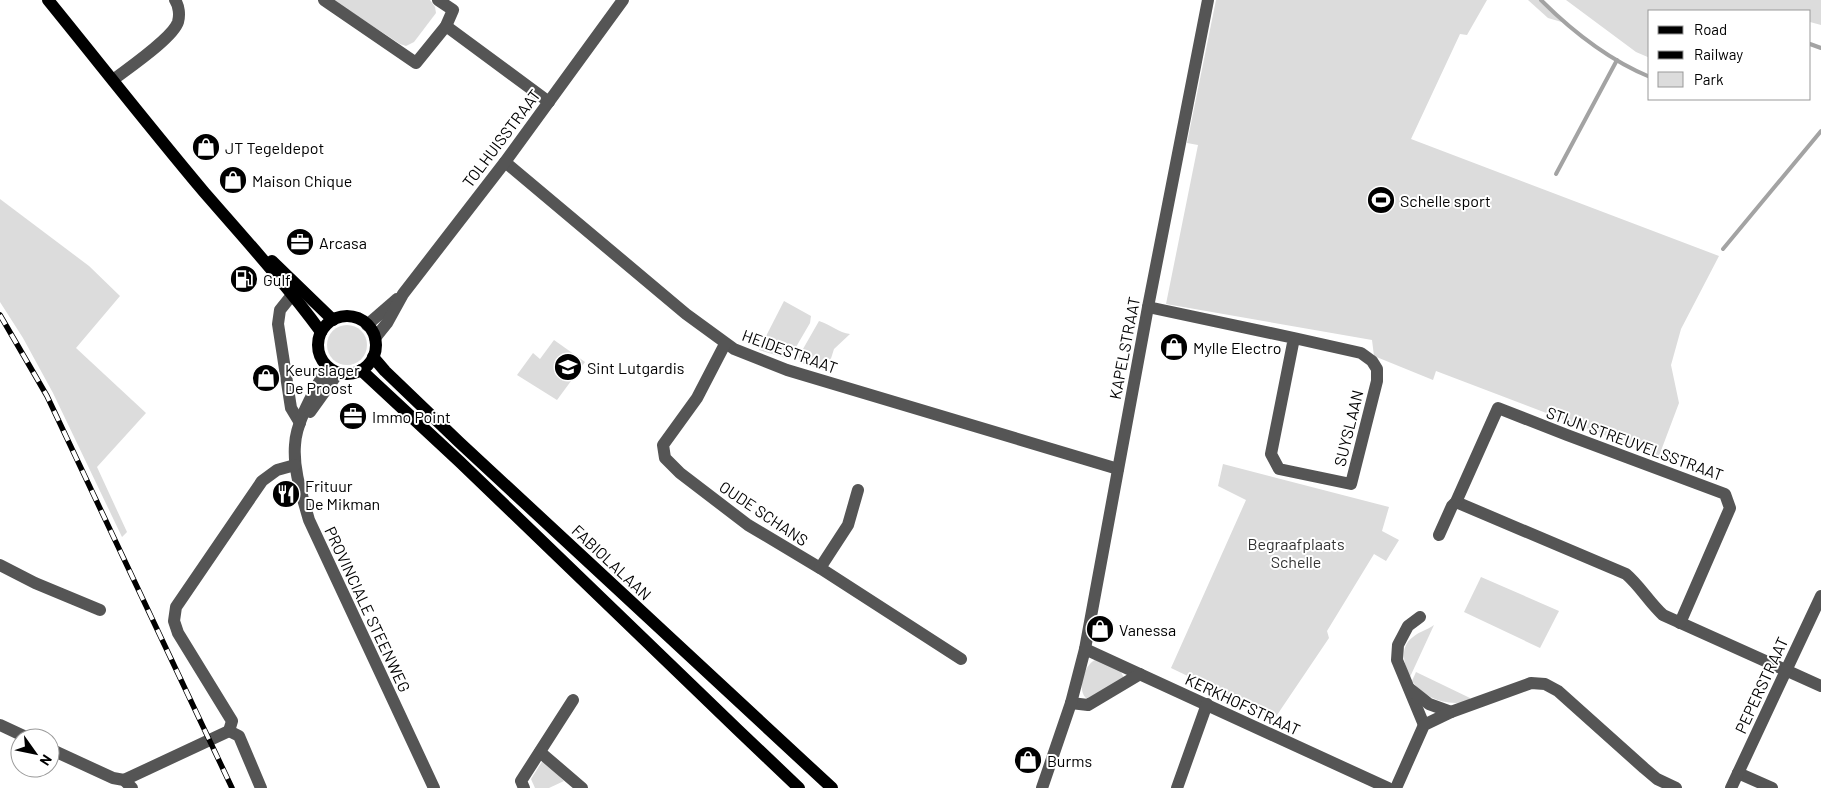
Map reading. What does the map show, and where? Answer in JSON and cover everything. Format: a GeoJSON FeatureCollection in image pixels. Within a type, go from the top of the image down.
{"type":"FeatureCollection","features":[{"type":"Feature","properties":{"kind":"main road"},"geometry":{"type":"LineString","coordinates":[[48,0],[204,191],[254,247],[321,332]]}},
{"type":"Feature","properties":{"kind":"main road"},"geometry":{"type":"LineString","coordinates":[[254,247],[334,320]]}},
{"type":"Feature","properties":{"kind":"main road"},"geometry":{"type":"LineString","coordinates":[[342,317],[351,317],[367,325],[374,338],[375,351],[368,365],[361,370],[346,374],[332,370],[321,359],[318,341],[321,332],[334,320],[342,317]]}},
{"type":"Feature","properties":{"kind":"main road","name":"FABIOLALAAN"},"geometry":{"type":"LineString","coordinates":[[373,357],[385,371],[459,442],[832,788]]}},
{"type":"Feature","properties":{"kind":"main road","name":"FABIOLALAAN"},"geometry":{"type":"LineString","coordinates":[[361,370],[460,462],[800,788]]}},
{"type":"Feature","properties":{"kind":"street"},"geometry":{"type":"LineString","coordinates":[[113,80],[169,35],[178,23],[179,6],[175,0]]}},
{"type":"Feature","properties":{"kind":"street"},"geometry":{"type":"LineString","coordinates":[[324,0],[416,63],[446,26],[457,5],[438,0]]}},
{"type":"Feature","properties":{"kind":"street","name":"TOLHUISSTRAAT"},"geometry":{"type":"LineString","coordinates":[[374,338],[387,323],[403,294],[550,102],[623,0]]}},
{"type":"Feature","properties":{"kind":"street","name":"KAPELSTRAAT"},"geometry":{"type":"LineString","coordinates":[[1042,788],[1071,702],[1085,649],[1148,306],[1208,0]]}},
{"type":"Feature","properties":{"kind":"street"},"geometry":{"type":"LineString","coordinates":[[446,26],[550,102]]}},
{"type":"Feature","properties":{"kind":"street","name":"HEIDESTRAAT"},"geometry":{"type":"LineString","coordinates":[[505,162],[686,314],[725,344],[788,370],[1118,469]]}},
{"type":"Feature","properties":{"kind":"street","name":"TOLHUISSTRAAT"},"geometry":{"type":"LineString","coordinates":[[367,325],[403,294]]}},
{"type":"Feature","properties":{"kind":"street"},"geometry":{"type":"LineString","coordinates":[[292,295],[280,310],[278,324],[291,408],[300,423]]}},
{"type":"Feature","properties":{"kind":"street","name":"SUYSLAAN"},"geometry":{"type":"LineString","coordinates":[[1148,306],[1301,339],[1360,353],[1372,361],[1377,369],[1377,381],[1351,484],[1279,469],[1271,454],[1301,339]]}},
{"type":"Feature","properties":{"kind":"street","name":"OUDE SCHANS"},"geometry":{"type":"LineString","coordinates":[[725,344],[697,398],[663,445],[665,458],[680,473],[748,525],[820,568],[961,659]]}},
{"type":"Feature","properties":{"kind":"street"},"geometry":{"type":"LineString","coordinates":[[300,423],[310,400],[332,370]]}},
{"type":"Feature","properties":{"kind":"street","name":"STIJN STREUVELSSTRAAT"},"geometry":{"type":"LineString","coordinates":[[1439,535],[1452,506],[1456,502],[1498,408],[1567,436],[1725,494],[1730,508],[1680,622]]}},
{"type":"Feature","properties":{"kind":"street","name":"PROVINCIALE STEENWEG"},"geometry":{"type":"LineString","coordinates":[[300,423],[294,443],[295,465],[309,520],[434,788]]}},
{"type":"Feature","properties":{"kind":"street"},"geometry":{"type":"LineString","coordinates":[[60,754],[128,784],[229,731],[232,721],[178,633],[174,621],[176,607],[262,481],[277,470],[295,465]]}},
{"type":"Feature","properties":{"kind":"street"},"geometry":{"type":"LineString","coordinates":[[820,568],[848,525],[858,490]]}},
{"type":"Feature","properties":{"kind":"street"},"geometry":{"type":"LineString","coordinates":[[1456,502],[1626,574],[1663,615],[1821,686]]}},
{"type":"Feature","properties":{"kind":"street"},"geometry":{"type":"LineString","coordinates":[[0,565],[35,583],[100,610]]}},
{"type":"Feature","properties":{"kind":"street","name":"PEPERSTRAAT"},"geometry":{"type":"LineString","coordinates":[[1731,788],[1821,596]]}},
{"type":"Feature","properties":{"kind":"street"},"geometry":{"type":"LineString","coordinates":[[1420,617],[1408,626],[1398,645],[1397,660],[1424,725]]}},
{"type":"Feature","properties":{"kind":"street","name":"KERKHOFSTRAAT"},"geometry":{"type":"LineString","coordinates":[[1085,649],[1388,788]]}},
{"type":"Feature","properties":{"kind":"street"},"geometry":{"type":"LineString","coordinates":[[1071,702],[1088,705],[1140,674]]}},
{"type":"Feature","properties":{"kind":"street"},"geometry":{"type":"LineString","coordinates":[[1396,788],[1424,725],[1451,712],[1531,683],[1545,684],[1558,691],[1657,779],[1676,788]]}},
{"type":"Feature","properties":{"kind":"street"},"geometry":{"type":"LineString","coordinates":[[1409,688],[1429,704],[1451,712]]}},
{"type":"Feature","properties":{"kind":"street"},"geometry":{"type":"LineString","coordinates":[[524,788],[521,781],[573,700]]}},
{"type":"Feature","properties":{"kind":"street"},"geometry":{"type":"LineString","coordinates":[[1177,788],[1207,704]]}},
{"type":"Feature","properties":{"kind":"street"},"geometry":{"type":"LineString","coordinates":[[229,731],[239,736],[261,788]]}},
{"type":"Feature","properties":{"kind":"street"},"geometry":{"type":"LineString","coordinates":[[540,752],[582,788]]}},
{"type":"Feature","properties":{"kind":"street"},"geometry":{"type":"LineString","coordinates":[[1738,773],[1772,788]]}},
{"type":"Feature","properties":{"kind":"green space"},"geometry":{"type":"Polygon","coordinates":[[[333,0],[430,0],[435,7],[436,13],[414,42],[406,46],[400,44],[333,0]]]}},
{"type":"Feature","properties":{"kind":"green space","name":"Schelle sport"},"geometry":{"type":"Polygon","coordinates":[[[1216,0],[1487,0],[1467,35],[1460,34],[1411,139],[1719,256],[1681,329],[1671,365],[1679,403],[1659,456],[1436,371],[1433,380],[1374,356],[1372,340],[1166,304],[1198,145],[1187,143],[1216,0]]]}},
{"type":"Feature","properties":{"kind":"green space"},"geometry":{"type":"Polygon","coordinates":[[[1528,0],[1541,0],[1565,23],[1548,18],[1528,0]]]}},
{"type":"Feature","properties":{"kind":"green space"},"geometry":{"type":"Polygon","coordinates":[[[1566,0],[1821,0],[1821,25],[1811,22],[1811,10],[1648,10],[1648,57],[1636,52],[1566,0]]]}},
{"type":"Feature","properties":{"kind":"green space"},"geometry":{"type":"Polygon","coordinates":[[[0,199],[89,266],[120,296],[76,348],[146,413],[97,467],[127,532],[122,537],[53,393],[23,338],[0,302],[0,199]]]}},
{"type":"Feature","properties":{"kind":"green space"},"geometry":{"type":"Polygon","coordinates":[[[784,301],[811,316],[810,323],[789,359],[759,350],[784,301]]]}},
{"type":"Feature","properties":{"kind":"green space"},"geometry":{"type":"Polygon","coordinates":[[[819,321],[850,334],[834,349],[827,371],[799,362],[799,356],[819,321]]]}},
{"type":"Feature","properties":{"kind":"green space"},"geometry":{"type":"Polygon","coordinates":[[[343,325],[351,325],[358,328],[364,334],[367,345],[364,356],[358,362],[351,365],[343,365],[336,362],[330,356],[327,349],[327,341],[330,334],[336,328],[343,325]]]}},
{"type":"Feature","properties":{"kind":"green space"},"geometry":{"type":"Polygon","coordinates":[[[554,340],[585,362],[557,400],[517,375],[533,353],[540,359],[554,340]]]}},
{"type":"Feature","properties":{"kind":"green space","name":"Begraafplaats Schelle"},"geometry":{"type":"Polygon","coordinates":[[[1223,464],[1389,507],[1382,531],[1399,540],[1386,561],[1374,554],[1327,631],[1329,638],[1275,718],[1171,668],[1246,500],[1218,486],[1223,464]]]}},
{"type":"Feature","properties":{"kind":"green space"},"geometry":{"type":"Polygon","coordinates":[[[1481,577],[1559,611],[1540,648],[1464,612],[1481,577]]]}},
{"type":"Feature","properties":{"kind":"green space"},"geometry":{"type":"Polygon","coordinates":[[[1434,625],[1410,677],[1404,656],[1406,646],[1416,635],[1434,625]]]}},
{"type":"Feature","properties":{"kind":"green space"},"geometry":{"type":"Polygon","coordinates":[[[1095,660],[1120,670],[1124,678],[1087,699],[1082,690],[1083,678],[1088,667],[1095,660]]]}},
{"type":"Feature","properties":{"kind":"green space"},"geometry":{"type":"Polygon","coordinates":[[[1416,672],[1470,698],[1470,701],[1453,703],[1430,697],[1423,693],[1412,681],[1416,672]]]}},
{"type":"Feature","properties":{"kind":"green space"},"geometry":{"type":"Polygon","coordinates":[[[543,760],[564,781],[549,788],[535,788],[531,779],[543,760]]]}},
{"type":"Feature","properties":{"kind":"waterway"},"geometry":{"type":"LineString","coordinates":[[1541,0],[1565,23],[1592,44],[1620,62],[1648,76]]}},
{"type":"Feature","properties":{"kind":"waterway"},"geometry":{"type":"LineString","coordinates":[[1811,44],[1821,48]]}},
{"type":"Feature","properties":{"kind":"waterway"},"geometry":{"type":"LineString","coordinates":[[1556,174],[1617,60]]}},
{"type":"Feature","properties":{"kind":"waterway"},"geometry":{"type":"LineString","coordinates":[[1723,249],[1821,131]]}},
{"type":"Feature","properties":{"kind":"railway"},"geometry":{"type":"LineString","coordinates":[[0,315],[47,396],[232,788]]}},
{"type":"Feature","properties":{"kind":"place","name":"JT Tegeldepot"},"geometry":{"type":"Point","coordinates":[206,147]}},
{"type":"Feature","properties":{"kind":"place","name":"Maison Chique"},"geometry":{"type":"Point","coordinates":[233,180]}},
{"type":"Feature","properties":{"kind":"place","name":"Schelle sport"},"geometry":{"type":"Point","coordinates":[1381,200]}},
{"type":"Feature","properties":{"kind":"place","name":"Arcasa"},"geometry":{"type":"Point","coordinates":[300,242]}},
{"type":"Feature","properties":{"kind":"place","name":"Gulf"},"geometry":{"type":"Point","coordinates":[244,279]}},
{"type":"Feature","properties":{"kind":"place","name":"Mylle Electro"},"geometry":{"type":"Point","coordinates":[1174,347]}},
{"type":"Feature","properties":{"kind":"place","name":"Sint Lutgardis"},"geometry":{"type":"Point","coordinates":[568,367]}},
{"type":"Feature","properties":{"kind":"place","name":"Keurslager De Proost"},"geometry":{"type":"Point","coordinates":[266,378]}},
{"type":"Feature","properties":{"kind":"place","name":"Immo Point"},"geometry":{"type":"Point","coordinates":[353,416]}},
{"type":"Feature","properties":{"kind":"place","name":"Frituur De Mikman"},"geometry":{"type":"Point","coordinates":[286,494]}},
{"type":"Feature","properties":{"kind":"place","name":"Vanessa"},"geometry":{"type":"Point","coordinates":[1100,629]}},
{"type":"Feature","properties":{"kind":"place","name":"Burms"},"geometry":{"type":"Point","coordinates":[1028,760]}}]}
